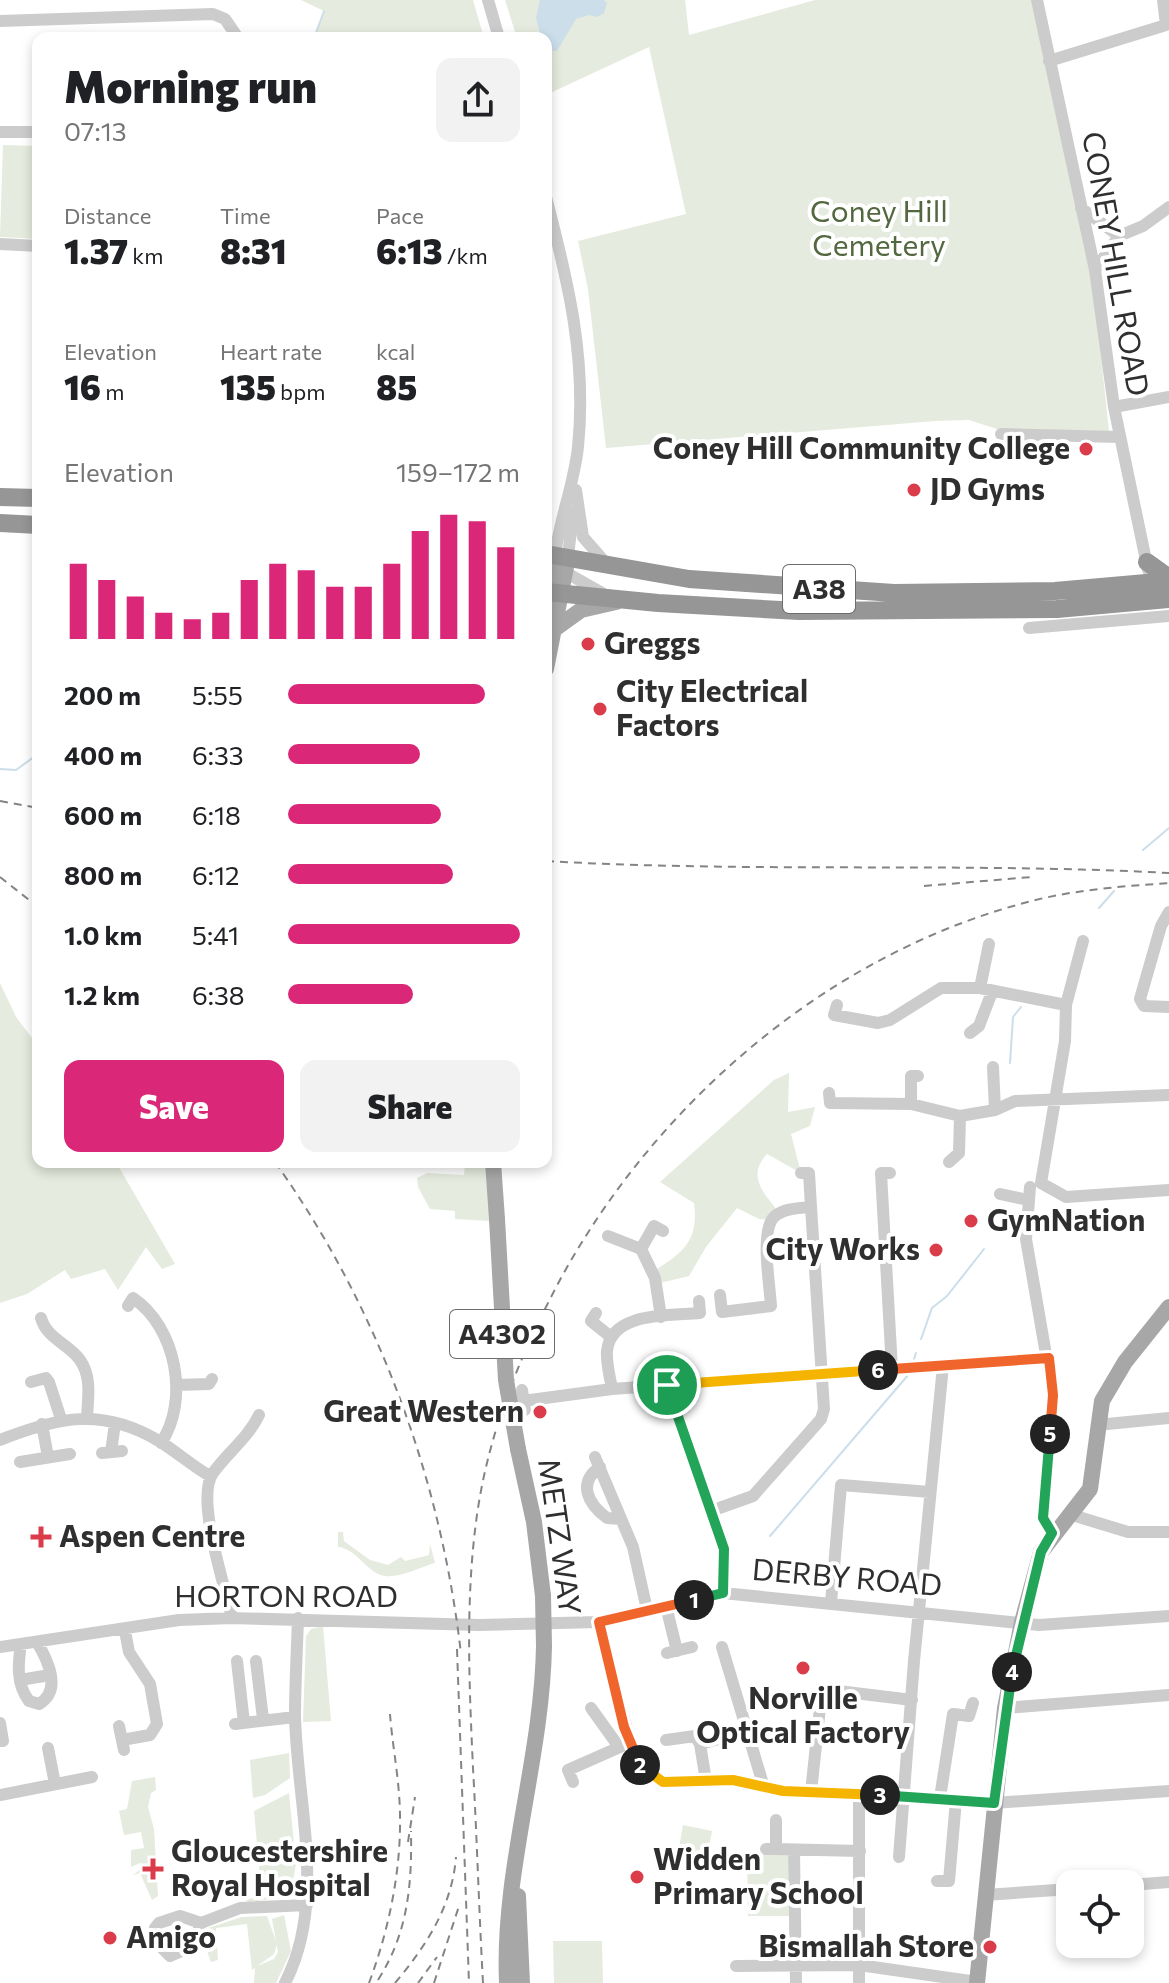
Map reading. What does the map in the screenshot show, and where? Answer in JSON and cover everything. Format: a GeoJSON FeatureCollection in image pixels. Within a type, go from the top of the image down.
{"type":"FeatureCollection","features":[{"type":"Feature","properties":{"kind":"highway"},"geometry":{"type":"LineString","coordinates":[[0,497],[32,498]]}},
{"type":"Feature","properties":{"kind":"highway"},"geometry":{"type":"LineString","coordinates":[[0,523],[32,525]]}},
{"type":"Feature","properties":{"kind":"highway"},"geometry":{"type":"LineString","coordinates":[[1147,562],[1169,580]]}},
{"type":"Feature","properties":{"kind":"highway","name":"A38"},"geometry":{"type":"LineString","coordinates":[[554,574],[614,567],[737,584],[894,593],[1055,591],[1156,595]]}},
{"type":"Feature","properties":{"kind":"highway"},"geometry":{"type":"LineString","coordinates":[[633,601],[628,587],[634,571]]}},
{"type":"Feature","properties":{"kind":"highway","name":"A38"},"geometry":{"type":"LineString","coordinates":[[554,574],[633,601],[799,611],[1057,609],[1156,595],[1169,580]]}},
{"type":"Feature","properties":{"kind":"main road"},"geometry":{"type":"LineString","coordinates":[[552,606],[554,574]]}},
{"type":"Feature","properties":{"kind":"main road"},"geometry":{"type":"LineString","coordinates":[[552,622],[581,610],[633,601]]}},
{"type":"Feature","properties":{"kind":"main road","name":"METZ WAY"},"geometry":{"type":"LineString","coordinates":[[493,1168],[506,1380],[534,1522],[543,1596],[544,1646],[540,1708],[506,1933],[507,1983]]}},
{"type":"Feature","properties":{"kind":"main road","name":"METZ WAY"},"geometry":{"type":"LineString","coordinates":[[497,1219],[500,1168]]}},
{"type":"Feature","properties":{"kind":"main road"},"geometry":{"type":"LineString","coordinates":[[977,1983],[1005,1708],[1022,1622],[1041,1552],[1052,1533],[1085,1498],[1093,1480],[1102,1401],[1125,1362],[1169,1307]]}},
{"type":"Feature","properties":{"kind":"main road","name":"METZ WAY"},"geometry":{"type":"LineString","coordinates":[[517,1862],[522,1983]]}},
{"type":"Feature","properties":{"kind":"street"},"geometry":{"type":"LineString","coordinates":[[488,0],[497,32]]}},
{"type":"Feature","properties":{"kind":"street","name":"CONEY HILL ROAD"},"geometry":{"type":"LineString","coordinates":[[1037,0],[1095,270],[1114,407],[1156,595]]}},
{"type":"Feature","properties":{"kind":"street"},"geometry":{"type":"LineString","coordinates":[[1049,61],[1166,25],[1163,0]]}},
{"type":"Feature","properties":{"kind":"street"},"geometry":{"type":"LineString","coordinates":[[0,21],[213,14],[225,19],[234,32]]}},
{"type":"Feature","properties":{"kind":"street"},"geometry":{"type":"LineString","coordinates":[[0,132],[32,132]]}},
{"type":"Feature","properties":{"kind":"street"},"geometry":{"type":"LineString","coordinates":[[1095,270],[1119,236],[1143,226],[1169,207]]}},
{"type":"Feature","properties":{"kind":"street"},"geometry":{"type":"LineString","coordinates":[[1081,208],[1119,236]]}},
{"type":"Feature","properties":{"kind":"street"},"geometry":{"type":"LineString","coordinates":[[552,220],[572,296],[581,403],[574,483],[554,574]]}},
{"type":"Feature","properties":{"kind":"street"},"geometry":{"type":"LineString","coordinates":[[0,244],[32,246]]}},
{"type":"Feature","properties":{"kind":"street"},"geometry":{"type":"LineString","coordinates":[[1114,407],[1169,397]]}},
{"type":"Feature","properties":{"kind":"street"},"geometry":{"type":"LineString","coordinates":[[1001,434],[1120,437]]}},
{"type":"Feature","properties":{"kind":"street"},"geometry":{"type":"LineString","coordinates":[[554,574],[562,514],[574,483]]}},
{"type":"Feature","properties":{"kind":"street"},"geometry":{"type":"LineString","coordinates":[[574,483],[585,543],[598,557],[614,567]]}},
{"type":"Feature","properties":{"kind":"street"},"geometry":{"type":"LineString","coordinates":[[552,526],[562,514]]}},
{"type":"Feature","properties":{"kind":"street"},"geometry":{"type":"LineString","coordinates":[[1029,628],[1169,616]]}},
{"type":"Feature","properties":{"kind":"street"},"geometry":{"type":"LineString","coordinates":[[1169,912],[1161,926],[1140,999],[1144,1006],[1169,1007]]}},
{"type":"Feature","properties":{"kind":"street"},"geometry":{"type":"LineString","coordinates":[[1052,1533],[1043,1518],[1053,1395],[1026,1239],[1033,1190],[1065,1041],[1066,1005],[1083,941]]}},
{"type":"Feature","properties":{"kind":"street"},"geometry":{"type":"LineString","coordinates":[[970,1033],[979,1026],[986,990],[989,944]]}},
{"type":"Feature","properties":{"kind":"street"},"geometry":{"type":"LineString","coordinates":[[835,1015],[878,1023],[890,1020],[941,988],[986,990],[1066,1005]]}},
{"type":"Feature","properties":{"kind":"street"},"geometry":{"type":"LineString","coordinates":[[993,1067],[995,1110]]}},
{"type":"Feature","properties":{"kind":"street"},"geometry":{"type":"LineString","coordinates":[[911,1104],[911,1076],[918,1076]]}},
{"type":"Feature","properties":{"kind":"street"},"geometry":{"type":"LineString","coordinates":[[829,1093],[830,1103],[911,1104],[960,1116],[995,1110],[1015,1101],[1169,1095]]}},
{"type":"Feature","properties":{"kind":"street"},"geometry":{"type":"LineString","coordinates":[[949,1162],[959,1153],[960,1116]]}},
{"type":"Feature","properties":{"kind":"street"},"geometry":{"type":"LineString","coordinates":[[711,1511],[753,1496],[821,1419],[824,1409],[809,1173],[801,1173]]}},
{"type":"Feature","properties":{"kind":"street"},"geometry":{"type":"LineString","coordinates":[[890,1173],[881,1173],[892,1369]]}},
{"type":"Feature","properties":{"kind":"street"},"geometry":{"type":"LineString","coordinates":[[1000,1194],[1033,1190],[1066,1197],[1169,1190]]}},
{"type":"Feature","properties":{"kind":"street"},"geometry":{"type":"LineString","coordinates":[[720,1295],[722,1312],[745,1303],[771,1306],[766,1233],[773,1217],[787,1210],[811,1207]]}},
{"type":"Feature","properties":{"kind":"street"},"geometry":{"type":"LineString","coordinates":[[641,1249],[654,1226],[663,1231]]}},
{"type":"Feature","properties":{"kind":"street"},"geometry":{"type":"LineString","coordinates":[[608,1236],[641,1249],[655,1278],[661,1317]]}},
{"type":"Feature","properties":{"kind":"street"},"geometry":{"type":"LineString","coordinates":[[128,1298],[149,1308],[168,1338],[176,1385],[172,1426],[161,1443]]}},
{"type":"Feature","properties":{"kind":"street"},"geometry":{"type":"LineString","coordinates":[[612,1389],[607,1351],[611,1337],[622,1324],[700,1313],[699,1301]]}},
{"type":"Feature","properties":{"kind":"street"},"geometry":{"type":"LineString","coordinates":[[596,1313],[591,1321],[611,1337]]}},
{"type":"Feature","properties":{"kind":"street"},"geometry":{"type":"LineString","coordinates":[[40,1324],[80,1359],[88,1380],[87,1417]]}},
{"type":"Feature","properties":{"kind":"street"},"geometry":{"type":"LineString","coordinates":[[523,1400],[612,1389],[1049,1358]]}},
{"type":"Feature","properties":{"kind":"street"},"geometry":{"type":"LineString","coordinates":[[899,1857],[943,1366]]}},
{"type":"Feature","properties":{"kind":"street"},"geometry":{"type":"LineString","coordinates":[[31,1382],[46,1378],[61,1419]]}},
{"type":"Feature","properties":{"kind":"street"},"geometry":{"type":"LineString","coordinates":[[176,1385],[209,1385]]}},
{"type":"Feature","properties":{"kind":"street"},"geometry":{"type":"LineString","coordinates":[[667,1385],[724,1549],[723,1593]]}},
{"type":"Feature","properties":{"kind":"street"},"geometry":{"type":"LineString","coordinates":[[232,1618],[207,1516],[210,1476],[253,1428],[259,1415]]}},
{"type":"Feature","properties":{"kind":"street"},"geometry":{"type":"LineString","coordinates":[[0,1439],[61,1419],[87,1417],[115,1423],[161,1443],[210,1476]]}},
{"type":"Feature","properties":{"kind":"street"},"geometry":{"type":"LineString","coordinates":[[1097,1425],[1169,1418]]}},
{"type":"Feature","properties":{"kind":"street"},"geometry":{"type":"LineString","coordinates":[[112,1452],[115,1423]]}},
{"type":"Feature","properties":{"kind":"street"},"geometry":{"type":"LineString","coordinates":[[42,1424],[48,1457]]}},
{"type":"Feature","properties":{"kind":"street"},"geometry":{"type":"LineString","coordinates":[[20,1462],[70,1454]]}},
{"type":"Feature","properties":{"kind":"street"},"geometry":{"type":"LineString","coordinates":[[621,1519],[607,1518],[588,1499],[586,1485],[598,1462],[633,1547],[647,1610]]}},
{"type":"Feature","properties":{"kind":"street"},"geometry":{"type":"LineString","coordinates":[[831,1603],[841,1485],[930,1492]]}},
{"type":"Feature","properties":{"kind":"street"},"geometry":{"type":"LineString","coordinates":[[1072,1515],[1128,1532],[1169,1532]]}},
{"type":"Feature","properties":{"kind":"street","name":"DERBY ROAD"},"geometry":{"type":"LineString","coordinates":[[479,1625],[599,1622],[723,1593],[919,1610],[1039,1625],[1169,1616]]}},
{"type":"Feature","properties":{"kind":"street"},"geometry":{"type":"LineString","coordinates":[[666,1606],[672,1652],[692,1647]]}},
{"type":"Feature","properties":{"kind":"street"},"geometry":{"type":"LineString","coordinates":[[285,1983],[299,1957],[307,1905],[295,1717],[298,1618]]}},
{"type":"Feature","properties":{"kind":"street","name":"HORTON ROAD"},"geometry":{"type":"LineString","coordinates":[[0,1647],[125,1631],[179,1620],[298,1618],[479,1625]]}},
{"type":"Feature","properties":{"kind":"street"},"geometry":{"type":"LineString","coordinates":[[599,1622],[624,1745]]}},
{"type":"Feature","properties":{"kind":"street"},"geometry":{"type":"LineString","coordinates":[[118,1719],[123,1745],[150,1735],[157,1724],[150,1684],[129,1652],[125,1631]]}},
{"type":"Feature","properties":{"kind":"street"},"geometry":{"type":"LineString","coordinates":[[21,1644],[20,1680],[29,1701],[39,1704],[48,1699],[51,1690],[50,1675],[37,1642]]}},
{"type":"Feature","properties":{"kind":"street"},"geometry":{"type":"LineString","coordinates":[[722,1647],[733,1695],[763,1784]]}},
{"type":"Feature","properties":{"kind":"street"},"geometry":{"type":"LineString","coordinates":[[237,1661],[240,1723],[295,1717]]}},
{"type":"Feature","properties":{"kind":"street"},"geometry":{"type":"LineString","coordinates":[[256,1661],[263,1719]]}},
{"type":"Feature","properties":{"kind":"street"},"geometry":{"type":"LineString","coordinates":[[20,1680],[50,1675]]}},
{"type":"Feature","properties":{"kind":"street"},"geometry":{"type":"LineString","coordinates":[[811,1792],[822,1689],[912,1700]]}},
{"type":"Feature","properties":{"kind":"street"},"geometry":{"type":"LineString","coordinates":[[1005,1708],[1169,1695]]}},
{"type":"Feature","properties":{"kind":"street"},"geometry":{"type":"LineString","coordinates":[[940,1798],[946,1741],[953,1714],[969,1716],[973,1703]]}},
{"type":"Feature","properties":{"kind":"street"},"geometry":{"type":"LineString","coordinates":[[591,1708],[635,1761],[658,1781],[763,1784],[783,1791],[994,1803],[1169,1791]]}},
{"type":"Feature","properties":{"kind":"street"},"geometry":{"type":"LineString","coordinates":[[0,1723],[3,1741],[0,1741]]}},
{"type":"Feature","properties":{"kind":"street"},"geometry":{"type":"LineString","coordinates":[[700,1744],[738,1734]]}},
{"type":"Feature","properties":{"kind":"street"},"geometry":{"type":"LineString","coordinates":[[666,1740],[695,1736],[700,1744],[706,1781]]}},
{"type":"Feature","properties":{"kind":"street"},"geometry":{"type":"LineString","coordinates":[[946,1741],[961,1744]]}},
{"type":"Feature","properties":{"kind":"street"},"geometry":{"type":"LineString","coordinates":[[573,1782],[568,1770],[624,1745]]}},
{"type":"Feature","properties":{"kind":"street"},"geometry":{"type":"LineString","coordinates":[[48,1748],[55,1784]]}},
{"type":"Feature","properties":{"kind":"street"},"geometry":{"type":"LineString","coordinates":[[0,1795],[92,1777]]}},
{"type":"Feature","properties":{"kind":"street"},"geometry":{"type":"LineString","coordinates":[[859,1794],[859,1983]]}},
{"type":"Feature","properties":{"kind":"street"},"geometry":{"type":"LineString","coordinates":[[937,1881],[949,1881],[956,1800]]}},
{"type":"Feature","properties":{"kind":"street"},"geometry":{"type":"LineString","coordinates":[[776,1820],[771,1849],[860,1851]]}},
{"type":"Feature","properties":{"kind":"street"},"geometry":{"type":"LineString","coordinates":[[794,1851],[796,1983]]}},
{"type":"Feature","properties":{"kind":"street"},"geometry":{"type":"LineString","coordinates":[[1144,1884],[1169,1882]]}},
{"type":"Feature","properties":{"kind":"street"},"geometry":{"type":"LineString","coordinates":[[985,1895],[1056,1890]]}},
{"type":"Feature","properties":{"kind":"street"},"geometry":{"type":"LineString","coordinates":[[201,1923],[240,1908],[307,1905]]}},
{"type":"Feature","properties":{"kind":"street"},"geometry":{"type":"LineString","coordinates":[[736,1966],[859,1965],[977,1983]]}},
{"type":"Feature","properties":{"kind":"green space"},"geometry":{"type":"Polygon","coordinates":[[[301,0],[473,0],[482,32],[316,32],[324,11],[301,0]]]}},
{"type":"Feature","properties":{"kind":"green space","name":"Coney Hill Cemetery"},"geometry":{"type":"Polygon","coordinates":[[[505,0],[685,0],[689,35],[815,0],[1033,0],[1093,282],[1109,431],[997,429],[969,420],[935,421],[606,448],[588,289],[578,241],[686,214],[649,47],[552,92],[552,32],[515,32],[505,0]]]}},
{"type":"Feature","properties":{"kind":"green space"},"geometry":{"type":"Polygon","coordinates":[[[3,145],[32,146],[32,239],[0,237],[3,145]]]}},
{"type":"Feature","properties":{"kind":"green space"},"geometry":{"type":"Polygon","coordinates":[[[0,983],[16,1017],[32,1038],[32,1168],[119,1168],[175,1264],[162,1269],[146,1247],[118,1290],[105,1269],[71,1279],[65,1270],[27,1294],[0,1303],[0,983]]]}},
{"type":"Feature","properties":{"kind":"green space"},"geometry":{"type":"Polygon","coordinates":[[[789,1073],[788,1112],[815,1107],[810,1126],[791,1134],[801,1173],[767,1154],[758,1170],[760,1185],[780,1214],[772,1220],[759,1219],[737,1208],[706,1247],[689,1276],[656,1284],[652,1272],[686,1245],[691,1237],[695,1216],[694,1203],[660,1182],[774,1080],[789,1073]]]}},
{"type":"Feature","properties":{"kind":"green space"},"geometry":{"type":"Polygon","coordinates":[[[465,1168],[487,1168],[490,1221],[455,1219],[455,1211],[430,1209],[418,1187],[417,1178],[427,1173],[464,1175],[465,1168]]]}},
{"type":"Feature","properties":{"kind":"green space"},"geometry":{"type":"Polygon","coordinates":[[[338,1532],[343,1532],[344,1541],[370,1560],[388,1565],[401,1557],[405,1561],[429,1555],[430,1544],[435,1563],[397,1575],[378,1574],[351,1552],[338,1547],[338,1532]]]}},
{"type":"Feature","properties":{"kind":"green space"},"geometry":{"type":"Polygon","coordinates":[[[323,1626],[331,1721],[303,1722],[306,1636],[311,1629],[323,1626]]]}},
{"type":"Feature","properties":{"kind":"green space"},"geometry":{"type":"Polygon","coordinates":[[[289,1753],[290,1778],[265,1795],[253,1798],[250,1760],[289,1753]]]}},
{"type":"Feature","properties":{"kind":"green space"},"geometry":{"type":"Polygon","coordinates":[[[155,1777],[156,1790],[151,1793],[148,1807],[154,1829],[158,1896],[152,1900],[140,1873],[133,1875],[142,1868],[140,1863],[131,1867],[131,1850],[144,1848],[141,1832],[124,1835],[119,1811],[127,1809],[132,1781],[155,1777]]]}},
{"type":"Feature","properties":{"kind":"green space"},"geometry":{"type":"Polygon","coordinates":[[[289,1793],[296,1864],[290,1897],[248,1902],[245,1899],[272,1896],[271,1877],[260,1878],[254,1811],[289,1793]]]}},
{"type":"Feature","properties":{"kind":"green space"},"geometry":{"type":"Polygon","coordinates":[[[683,1825],[712,1831],[704,1874],[675,1869],[683,1825]]]}},
{"type":"Feature","properties":{"kind":"green space"},"geometry":{"type":"Polygon","coordinates":[[[747,1855],[788,1855],[789,1916],[748,1916],[747,1855]]]}},
{"type":"Feature","properties":{"kind":"green space"},"geometry":{"type":"Polygon","coordinates":[[[284,1915],[291,1951],[276,1983],[254,1983],[255,1967],[274,1959],[278,1952],[272,1919],[284,1915]]]}},
{"type":"Feature","properties":{"kind":"green space"},"geometry":{"type":"Polygon","coordinates":[[[267,1916],[277,1944],[274,1954],[252,1970],[247,1924],[216,1928],[218,1960],[211,1962],[202,1937],[205,1929],[242,1917],[267,1916]]]}},
{"type":"Feature","properties":{"kind":"green space"},"geometry":{"type":"Polygon","coordinates":[[[553,1941],[602,1941],[603,1983],[554,1983],[553,1941]]]}},
{"type":"Feature","properties":{"kind":"water"},"geometry":{"type":"Polygon","coordinates":[[[540,0],[604,0],[607,3],[604,13],[597,17],[589,15],[576,19],[557,51],[552,51],[552,32],[540,32],[536,18],[540,0]]]}},
{"type":"Feature","properties":{"kind":"waterway"},"geometry":{"type":"LineString","coordinates":[[316,32],[324,11]]}},
{"type":"Feature","properties":{"kind":"waterway"},"geometry":{"type":"LineString","coordinates":[[0,769],[16,770],[32,758]]}},
{"type":"Feature","properties":{"kind":"waterway"},"geometry":{"type":"LineString","coordinates":[[1143,850],[1169,828]]}},
{"type":"Feature","properties":{"kind":"waterway"},"geometry":{"type":"LineString","coordinates":[[1099,908],[1114,891]]}},
{"type":"Feature","properties":{"kind":"waterway"},"geometry":{"type":"LineString","coordinates":[[1010,1063],[1013,1017],[1021,1007]]}},
{"type":"Feature","properties":{"kind":"waterway"},"geometry":{"type":"LineString","coordinates":[[921,1339],[932,1308],[947,1296],[984,1249]]}},
{"type":"Feature","properties":{"kind":"waterway"},"geometry":{"type":"LineString","coordinates":[[913,1362],[916,1353]]}},
{"type":"Feature","properties":{"kind":"waterway"},"geometry":{"type":"LineString","coordinates":[[770,1536],[909,1374]]}},
{"type":"Feature","properties":{"kind":"railway"},"geometry":{"type":"LineString","coordinates":[[0,801],[32,807]]}},
{"type":"Feature","properties":{"kind":"railway"},"geometry":{"type":"LineString","coordinates":[[552,861],[1169,873]]}},
{"type":"Feature","properties":{"kind":"railway"},"geometry":{"type":"LineString","coordinates":[[0,877],[32,902]]}},
{"type":"Feature","properties":{"kind":"railway"},"geometry":{"type":"LineString","coordinates":[[924,886],[1032,877]]}},
{"type":"Feature","properties":{"kind":"railway"},"geometry":{"type":"LineString","coordinates":[[483,1983],[469,1670],[471,1572],[478,1508],[491,1447],[521,1361],[561,1278],[602,1211],[650,1149],[703,1090],[763,1038],[827,991],[896,952],[968,921],[1059,895],[1169,883]]}},
{"type":"Feature","properties":{"kind":"railway"},"geometry":{"type":"LineString","coordinates":[[279,1168],[345,1275],[399,1396],[421,1459],[438,1523],[461,1654]]}},
{"type":"Feature","properties":{"kind":"railway"},"geometry":{"type":"LineString","coordinates":[[457,1649],[469,1983]]}},
{"type":"Feature","properties":{"kind":"railway"},"geometry":{"type":"LineString","coordinates":[[369,1983],[384,1938],[400,1842],[399,1794],[390,1714]]}},
{"type":"Feature","properties":{"kind":"railway"},"geometry":{"type":"LineString","coordinates":[[408,1842],[415,1797]]}},
{"type":"Feature","properties":{"kind":"railway"},"geometry":{"type":"LineString","coordinates":[[378,1980],[396,1944],[406,1908],[411,1831]]}},
{"type":"Feature","properties":{"kind":"railway"},"geometry":{"type":"LineString","coordinates":[[395,1983],[436,1925],[449,1893],[456,1857]]}},
{"type":"Feature","properties":{"kind":"railway"},"geometry":{"type":"LineString","coordinates":[[434,1983],[460,1903]]}},
{"type":"Feature","properties":{"kind":"railway"},"geometry":{"type":"LineString","coordinates":[[418,1983],[437,1957]]}},
{"type":"Feature","properties":{"kind":"place","name":"Coney Hill Community College"},"geometry":{"type":"Point","coordinates":[1086,449]}},
{"type":"Feature","properties":{"kind":"place","name":"JD Gyms"},"geometry":{"type":"Point","coordinates":[914,490]}},
{"type":"Feature","properties":{"kind":"place","name":"Greggs"},"geometry":{"type":"Point","coordinates":[588,644]}},
{"type":"Feature","properties":{"kind":"place","name":"City Electrical Factors"},"geometry":{"type":"Point","coordinates":[600,709]}},
{"type":"Feature","properties":{"kind":"place","name":"GymNation"},"geometry":{"type":"Point","coordinates":[971,1221]}},
{"type":"Feature","properties":{"kind":"place","name":"City Works"},"geometry":{"type":"Point","coordinates":[936,1250]}},
{"type":"Feature","properties":{"kind":"place","name":"Great Western"},"geometry":{"type":"Point","coordinates":[540,1412]}},
{"type":"Feature","properties":{"kind":"place","name":"Aspen Centre"},"geometry":{"type":"Point","coordinates":[41,1537]}},
{"type":"Feature","properties":{"kind":"place","name":"Norville Optical Factory"},"geometry":{"type":"Point","coordinates":[803,1668]}},
{"type":"Feature","properties":{"kind":"place","name":"Gloucestershire Royal Hospital"},"geometry":{"type":"Point","coordinates":[153,1869]}},
{"type":"Feature","properties":{"kind":"place","name":"Widden Primary School"},"geometry":{"type":"Point","coordinates":[637,1877]}},
{"type":"Feature","properties":{"kind":"place","name":"Amigo"},"geometry":{"type":"Point","coordinates":[110,1938]}},
{"type":"Feature","properties":{"kind":"place","name":"Bismallah Store"},"geometry":{"type":"Point","coordinates":[990,1947]}},
{"type":"Feature","properties":{"kind":"route"},"geometry":{"type":"LineString","coordinates":[[1049,1358],[1053,1395],[1043,1518],[1052,1533],[1041,1552],[1022,1622],[1005,1708],[994,1803],[783,1791],[763,1784],[733,1780],[669,1783],[652,1778],[635,1761],[599,1622],[723,1593],[724,1549],[667,1385],[1049,1358]]}}]}
